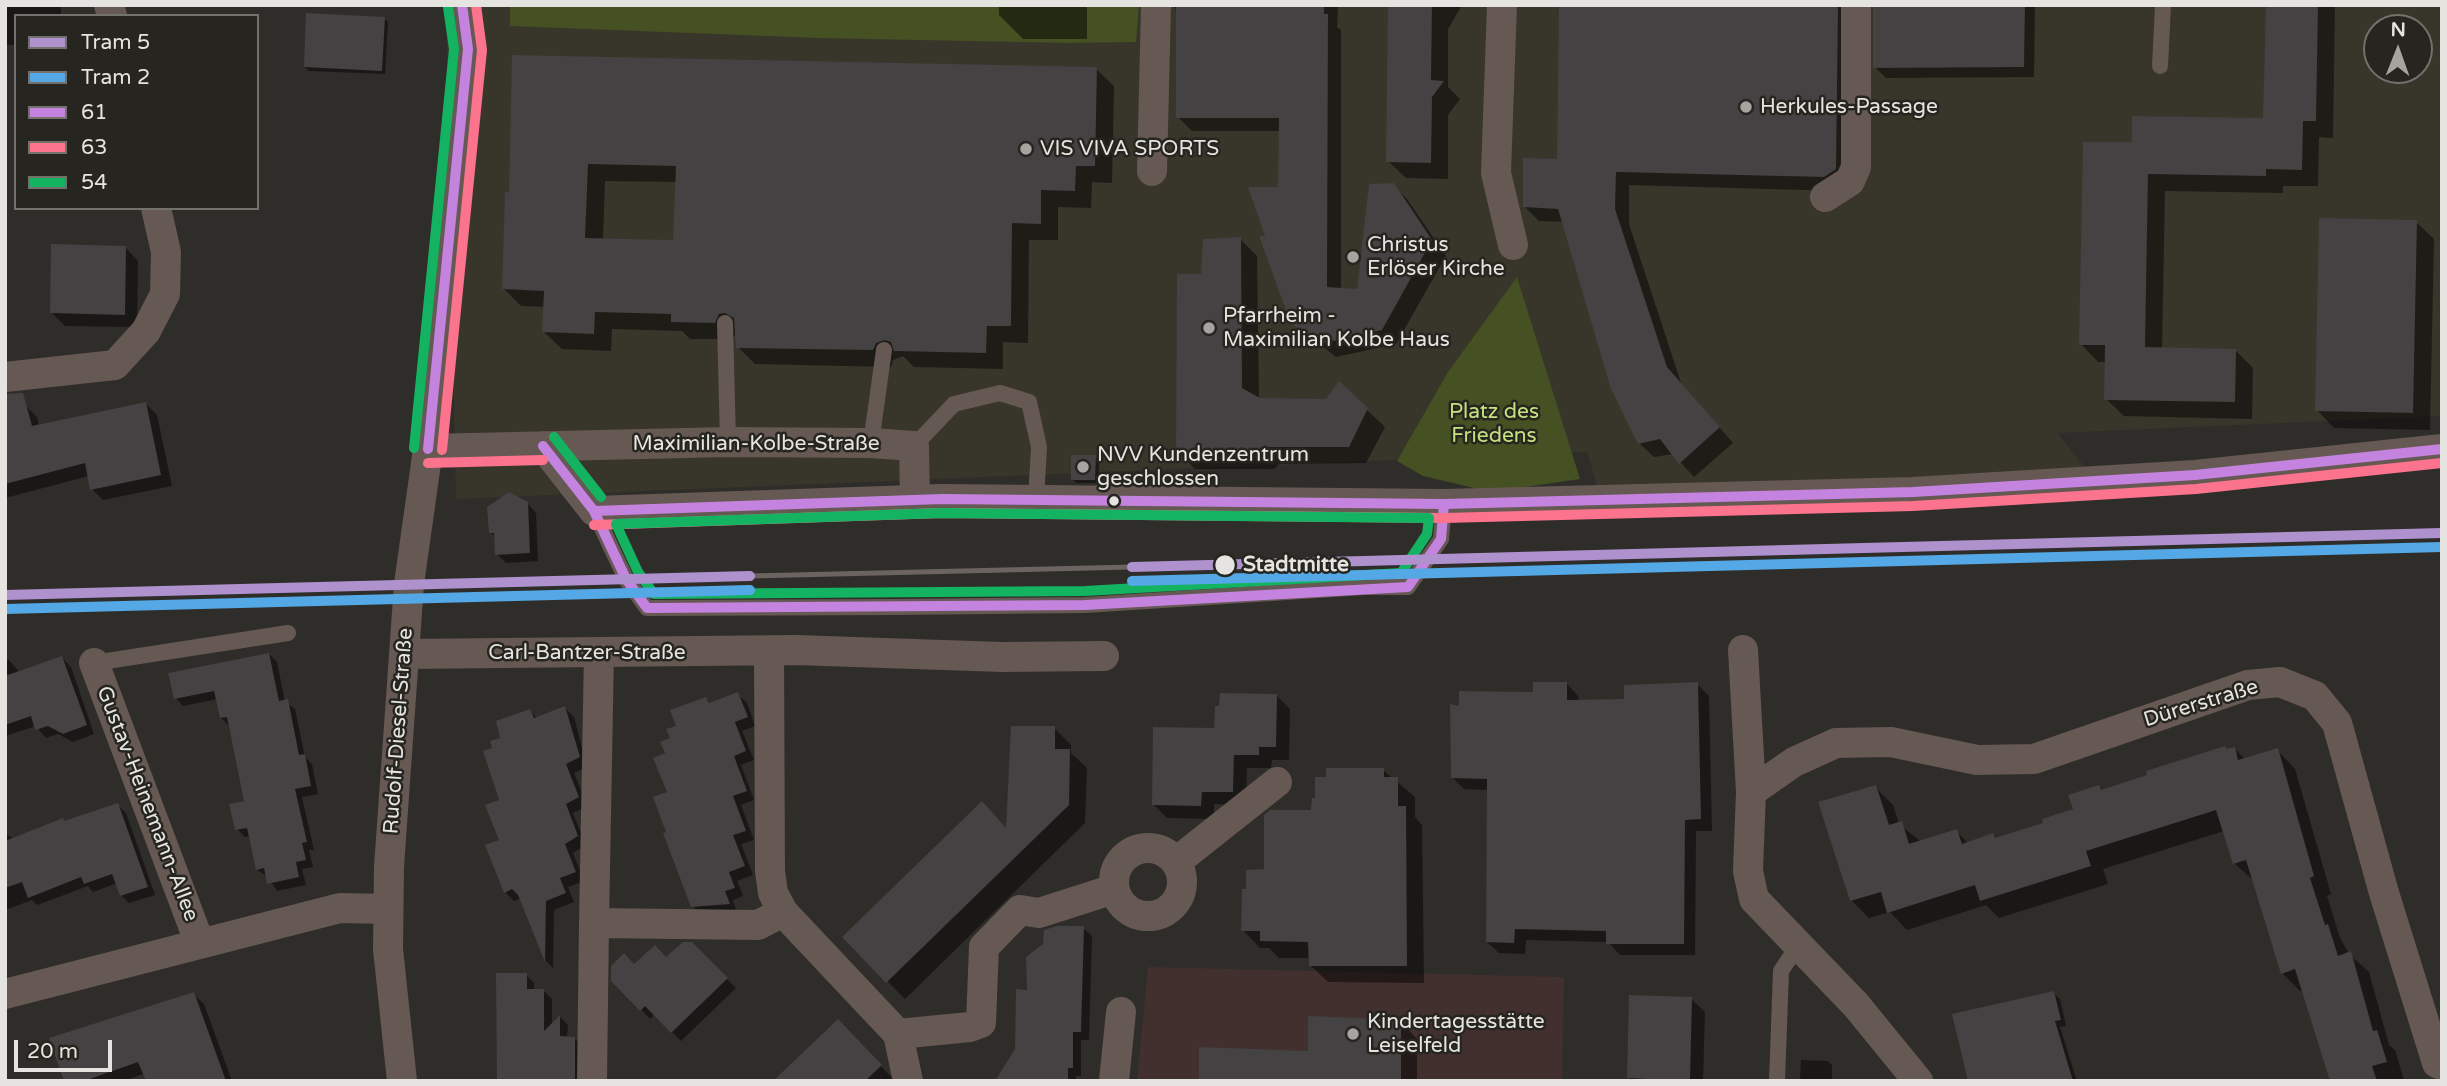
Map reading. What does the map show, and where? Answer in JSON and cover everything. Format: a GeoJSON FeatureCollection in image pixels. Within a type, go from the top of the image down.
{"type":"FeatureCollection","features":[{"type":"Feature","properties":{"kind":"street","name":"Rudolf-Diesel-Straße"},"geometry":{"type":"LineString","coordinates":[[402,1081],[393,1016],[387,909],[414,533],[428,449],[468,49],[462,5]]}},
{"type":"Feature","properties":{"kind":"street"},"geometry":{"type":"LineString","coordinates":[[1152,171],[1156,5]]}},
{"type":"Feature","properties":{"kind":"street"},"geometry":{"type":"LineString","coordinates":[[1502,5],[1496,173],[1513,244]]}},
{"type":"Feature","properties":{"kind":"street"},"geometry":{"type":"LineString","coordinates":[[1825,197],[1850,181],[1856,167],[1856,5]]}},
{"type":"Feature","properties":{"kind":"street"},"geometry":{"type":"LineString","coordinates":[[5,377],[115,365],[146,331],[165,295],[166,252],[156,210]]}},
{"type":"Feature","properties":{"kind":"street","name":"Maximilian-Kolbe-Straße"},"geometry":{"type":"LineString","coordinates":[[428,449],[728,442],[914,446]]}},
{"type":"Feature","properties":{"kind":"street"},"geometry":{"type":"LineString","coordinates":[[543,446],[594,511],[915,500],[1036,499],[1444,504],[2017,487],[2195,475],[2442,449]]}},
{"type":"Feature","properties":{"kind":"street"},"geometry":{"type":"LineString","coordinates":[[914,446],[915,500]]}},
{"type":"Feature","properties":{"kind":"street"},"geometry":{"type":"LineString","coordinates":[[1743,650],[1751,792],[1748,871],[1754,899],[1797,947],[1856,1005],[1918,1081]]}},
{"type":"Feature","properties":{"kind":"street"},"geometry":{"type":"LineString","coordinates":[[769,651],[770,871],[773,893],[783,912],[891,1028],[908,1081]]}},
{"type":"Feature","properties":{"kind":"street","name":"Carl-Bantzer-Straße"},"geometry":{"type":"LineString","coordinates":[[405,654],[769,651],[1003,657],[1104,656]]}},
{"type":"Feature","properties":{"kind":"street"},"geometry":{"type":"LineString","coordinates":[[592,1081],[599,653]]}},
{"type":"Feature","properties":{"kind":"street","name":"Gustav-Heinemann-Allee"},"geometry":{"type":"LineString","coordinates":[[94,663],[200,944]]}},
{"type":"Feature","properties":{"kind":"street","name":"Dürerstraße"},"geometry":{"type":"LineString","coordinates":[[1751,792],[1794,762],[1836,743],[1891,742],[1978,760],[2034,759],[2248,685],[2280,682],[2315,696],[2337,723],[2384,893],[2437,1063],[2442,1065]]}},
{"type":"Feature","properties":{"kind":"street"},"geometry":{"type":"LineString","coordinates":[[1176,862],[1278,782]]}},
{"type":"Feature","properties":{"kind":"street"},"geometry":{"type":"LineString","coordinates":[[1158,849],[1176,862],[1181,872],[1180,894],[1175,903],[1156,916],[1145,917],[1127,910],[1114,889],[1115,870],[1127,854],[1136,850],[1158,849]]}},
{"type":"Feature","properties":{"kind":"street"},"geometry":{"type":"LineString","coordinates":[[891,1028],[970,1027],[981,1023],[984,947],[993,937],[1020,910],[1039,913],[1114,889]]}},
{"type":"Feature","properties":{"kind":"street","name":"Gustav-Heinemann-Allee"},"geometry":{"type":"LineString","coordinates":[[5,994],[340,908],[387,909]]}},
{"type":"Feature","properties":{"kind":"street"},"geometry":{"type":"LineString","coordinates":[[594,923],[758,925],[783,912]]}},
{"type":"Feature","properties":{"kind":"street"},"geometry":{"type":"LineString","coordinates":[[1114,1081],[1121,1012]]}},
{"type":"Feature","properties":{"kind":"lane"},"geometry":{"type":"LineString","coordinates":[[2160,66],[2162,5]]}},
{"type":"Feature","properties":{"kind":"lane"},"geometry":{"type":"LineString","coordinates":[[725,323],[728,442]]}},
{"type":"Feature","properties":{"kind":"lane"},"geometry":{"type":"LineString","coordinates":[[871,443],[884,350]]}},
{"type":"Feature","properties":{"kind":"lane"},"geometry":{"type":"LineString","coordinates":[[914,446],[954,404],[1000,393],[1029,402],[1040,447],[1036,499]]}},
{"type":"Feature","properties":{"kind":"lane"},"geometry":{"type":"LineString","coordinates":[[594,511],[626,579],[647,608],[906,607],[1085,605],[1364,587],[1408,587],[1441,539],[1444,504]]}},
{"type":"Feature","properties":{"kind":"lane"},"geometry":{"type":"LineString","coordinates":[[94,663],[288,633]]}},
{"type":"Feature","properties":{"kind":"lane"},"geometry":{"type":"LineString","coordinates":[[1777,1081],[1781,971],[1797,947]]}},
{"type":"Feature","properties":{"kind":"shaded area"},"geometry":{"type":"Polygon","coordinates":[[[446,5],[2442,5],[2442,416],[2057,433],[2093,477],[1600,495],[1587,452],[456,499],[446,5]]]}},
{"type":"Feature","properties":{"kind":"shaded area","name":"Kindertagesstätte Leiselfeld"},"geometry":{"type":"Polygon","coordinates":[[[1148,967],[1564,977],[1562,1081],[1137,1081],[1148,967]]]}},
{"type":"Feature","properties":{"kind":"green space"},"geometry":{"type":"Polygon","coordinates":[[[510,5],[1139,5],[1136,42],[1068,43],[819,38],[510,26],[510,5]]]}},
{"type":"Feature","properties":{"kind":"green space","name":"Platz des Friedens"},"geometry":{"type":"Polygon","coordinates":[[[1517,277],[1580,479],[1491,492],[1423,476],[1397,461],[1448,372],[1517,277]]]}},
{"type":"Feature","properties":{"kind":"building"},"geometry":{"type":"Polygon","coordinates":[[[1176,5],[1324,5],[1324,14],[1328,14],[1327,287],[1357,289],[1369,184],[1394,183],[1432,240],[1382,330],[1320,344],[1291,324],[1259,236],[1265,236],[1248,187],[1278,187],[1279,118],[1176,118],[1176,5]]]}},
{"type":"Feature","properties":{"kind":"building"},"geometry":{"type":"Polygon","coordinates":[[[1388,5],[1432,5],[1431,80],[1444,81],[1432,97],[1431,163],[1386,162],[1388,5]]]}},
{"type":"Feature","properties":{"kind":"building"},"geometry":{"type":"Polygon","coordinates":[[[1559,5],[1838,5],[1836,169],[1824,177],[1616,172],[1615,209],[1667,367],[1720,427],[1679,464],[1660,439],[1638,444],[1611,389],[1558,209],[1523,207],[1523,158],[1557,159],[1559,5]]]}},
{"type":"Feature","properties":{"kind":"building"},"geometry":{"type":"Polygon","coordinates":[[[1873,5],[2025,5],[2024,67],[1873,68],[1873,5]]]}},
{"type":"Feature","properties":{"kind":"building"},"geometry":{"type":"Polygon","coordinates":[[[2266,5],[2318,5],[2316,121],[2303,121],[2302,170],[2266,169],[2266,176],[2148,174],[2145,347],[2236,349],[2235,402],[2104,400],[2105,345],[2079,345],[2083,142],[2132,142],[2132,116],[2263,118],[2266,5]]]}},
{"type":"Feature","properties":{"kind":"building"},"geometry":{"type":"Polygon","coordinates":[[[306,13],[385,17],[382,71],[304,67],[306,13]]]}},
{"type":"Feature","properties":{"kind":"building"},"geometry":{"type":"Polygon","coordinates":[[[512,55],[1097,67],[1095,166],[1076,166],[1075,191],[1041,190],[1041,224],[1012,223],[1011,326],[987,326],[986,353],[894,351],[891,342],[885,340],[876,343],[873,350],[736,348],[734,318],[725,313],[719,314],[715,323],[671,322],[671,314],[595,312],[594,334],[542,332],[544,291],[502,289],[505,192],[509,192],[512,55]],[[588,164],[585,238],[673,240],[676,166],[588,164]]]}},
{"type":"Feature","properties":{"kind":"building"},"geometry":{"type":"Polygon","coordinates":[[[2319,218],[2417,220],[2413,413],[2315,411],[2319,218]]]}},
{"type":"Feature","properties":{"kind":"building","name":"Pfarrheim - Maximilian Kolbe Haus"},"geometry":{"type":"Polygon","coordinates":[[[1241,237],[1242,388],[1260,398],[1326,399],[1339,381],[1368,408],[1349,447],[1261,447],[1257,453],[1176,452],[1177,274],[1201,274],[1203,239],[1241,237]]]}},
{"type":"Feature","properties":{"kind":"building"},"geometry":{"type":"Polygon","coordinates":[[[51,244],[126,246],[125,315],[50,313],[51,244]]]}},
{"type":"Feature","properties":{"kind":"building"},"geometry":{"type":"Polygon","coordinates":[[[23,393],[32,426],[146,402],[161,475],[90,490],[85,463],[5,484],[5,394],[23,393]]]}},
{"type":"Feature","properties":{"kind":"building","name":"NVV Kundenzentrum geschlossen"},"geometry":{"type":"Polygon","coordinates":[[[1071,455],[1096,455],[1095,480],[1071,480],[1071,455]]]}},
{"type":"Feature","properties":{"kind":"building"},"geometry":{"type":"Polygon","coordinates":[[[509,492],[528,502],[530,553],[495,555],[494,533],[489,533],[487,507],[509,492]]]}},
{"type":"Feature","properties":{"kind":"building"},"geometry":{"type":"Polygon","coordinates":[[[269,653],[279,701],[288,699],[299,755],[305,754],[311,786],[295,789],[307,842],[302,843],[306,860],[296,862],[299,877],[267,884],[264,868],[256,870],[247,828],[235,830],[229,804],[244,801],[227,717],[220,718],[214,691],[174,699],[168,673],[269,653]]]}},
{"type":"Feature","properties":{"kind":"building"},"geometry":{"type":"Polygon","coordinates":[[[62,656],[87,725],[63,734],[48,726],[35,730],[31,716],[5,725],[5,676],[62,656]]]}},
{"type":"Feature","properties":{"kind":"building"},"geometry":{"type":"Polygon","coordinates":[[[1533,682],[1567,682],[1567,700],[1624,699],[1624,685],[1698,682],[1701,819],[1685,820],[1684,944],[1606,944],[1606,931],[1515,929],[1514,943],[1486,942],[1487,779],[1451,778],[1450,704],[1459,706],[1459,691],[1533,692],[1533,682]]]}},
{"type":"Feature","properties":{"kind":"building"},"geometry":{"type":"Polygon","coordinates":[[[738,692],[748,717],[735,722],[746,751],[734,756],[747,791],[733,796],[746,831],[733,835],[745,866],[729,872],[735,888],[725,891],[730,904],[691,907],[663,833],[666,832],[653,797],[667,792],[653,758],[665,753],[660,742],[670,738],[666,729],[676,726],[670,710],[706,697],[709,703],[738,692]]]}},
{"type":"Feature","properties":{"kind":"building"},"geometry":{"type":"Polygon","coordinates":[[[1220,693],[1277,694],[1276,747],[1259,747],[1259,755],[1234,755],[1233,792],[1202,792],[1201,806],[1152,805],[1153,727],[1214,728],[1215,706],[1219,706],[1220,693]]]}},
{"type":"Feature","properties":{"kind":"building"},"geometry":{"type":"Polygon","coordinates":[[[565,706],[580,757],[566,764],[579,797],[566,804],[578,836],[565,844],[576,872],[560,878],[566,893],[546,901],[545,962],[518,895],[512,889],[504,893],[485,845],[499,840],[485,805],[499,800],[483,751],[492,748],[490,741],[500,738],[496,721],[530,709],[534,718],[565,706]]]}},
{"type":"Feature","properties":{"kind":"building"},"geometry":{"type":"Polygon","coordinates":[[[1011,726],[1055,726],[1055,749],[1070,749],[1069,805],[886,983],[842,937],[982,801],[1006,828],[1011,726]]]}},
{"type":"Feature","properties":{"kind":"building"},"geometry":{"type":"Polygon","coordinates":[[[2225,746],[2226,749],[2235,747],[2238,760],[2278,748],[2314,876],[2310,878],[2325,925],[2328,924],[2338,956],[2351,951],[2373,1031],[2377,1030],[2387,1062],[2372,1066],[2377,1081],[2330,1081],[2295,969],[2281,974],[2246,860],[2233,864],[2216,810],[2086,851],[2091,866],[1980,901],[1975,885],[1887,913],[1881,892],[1850,901],[1818,802],[1876,785],[1889,825],[1902,821],[1909,844],[1957,829],[1962,844],[1993,833],[1995,838],[2043,823],[2042,819],[2073,809],[2068,795],[2099,785],[2101,790],[2147,775],[2146,771],[2225,746]]]}},
{"type":"Feature","properties":{"kind":"building"},"geometry":{"type":"Polygon","coordinates":[[[1326,768],[1384,768],[1384,777],[1398,777],[1398,806],[1406,806],[1407,966],[1309,966],[1308,942],[1260,941],[1260,931],[1241,931],[1242,889],[1246,889],[1246,870],[1264,869],[1264,815],[1270,810],[1311,810],[1312,798],[1315,798],[1315,777],[1326,777],[1326,768]]]}},
{"type":"Feature","properties":{"kind":"building"},"geometry":{"type":"Polygon","coordinates":[[[118,803],[148,887],[120,896],[112,874],[84,884],[81,877],[28,898],[22,882],[5,888],[5,841],[63,818],[64,821],[118,803]]]}},
{"type":"Feature","properties":{"kind":"building"},"geometry":{"type":"Polygon","coordinates":[[[1057,926],[1084,926],[1081,1032],[1073,1032],[1073,1068],[1068,1068],[1068,1081],[995,1081],[1015,1049],[1016,989],[1027,990],[1026,957],[1043,944],[1044,930],[1057,926]]]}},
{"type":"Feature","properties":{"kind":"building"},"geometry":{"type":"Polygon","coordinates":[[[683,942],[692,942],[728,978],[671,1033],[645,1006],[640,1011],[611,981],[611,966],[624,953],[634,964],[655,945],[666,957],[683,942]]]}},
{"type":"Feature","properties":{"kind":"building"},"geometry":{"type":"Polygon","coordinates":[[[496,973],[527,973],[527,989],[544,989],[544,1031],[560,1015],[560,1036],[575,1037],[575,1081],[497,1081],[496,973]]]}},
{"type":"Feature","properties":{"kind":"building"},"geometry":{"type":"Polygon","coordinates":[[[2054,991],[2061,1020],[2055,1021],[2073,1081],[1968,1081],[1952,1014],[2054,991]]]}},
{"type":"Feature","properties":{"kind":"building"},"geometry":{"type":"Polygon","coordinates":[[[194,992],[226,1081],[146,1081],[138,1062],[84,1081],[64,1081],[49,1038],[194,992]]]}},
{"type":"Feature","properties":{"kind":"building"},"geometry":{"type":"Polygon","coordinates":[[[1629,995],[1692,997],[1690,1081],[1627,1078],[1629,995]]]}},
{"type":"Feature","properties":{"kind":"building"},"geometry":{"type":"Polygon","coordinates":[[[1308,1016],[1401,1020],[1401,1081],[1199,1081],[1199,1047],[1308,1051],[1308,1016]]]}},
{"type":"Feature","properties":{"kind":"building"},"geometry":{"type":"Polygon","coordinates":[[[838,1019],[882,1065],[865,1081],[773,1081],[838,1019]]]}},
{"type":"Feature","properties":{"kind":"railway"},"geometry":{"type":"LineString","coordinates":[[750,576],[1132,567]]}},
{"type":"Feature","properties":{"kind":"tram line","name":"5"},"geometry":{"type":"LineString","coordinates":[[1132,567],[2442,533]]}},
{"type":"Feature","properties":{"kind":"tram line","name":"2"},"geometry":{"type":"LineString","coordinates":[[1132,581],[2442,547]]}},
{"type":"Feature","properties":{"kind":"tram line","name":"5"},"geometry":{"type":"LineString","coordinates":[[5,595],[750,576]]}},
{"type":"Feature","properties":{"kind":"tram line","name":"2"},"geometry":{"type":"LineString","coordinates":[[5,609],[750,590]]}},
{"type":"Feature","properties":{"kind":"transit line","name":"61"},"geometry":{"type":"LineString","coordinates":[[428,449],[468,49],[462,5]]}},
{"type":"Feature","properties":{"kind":"transit line","name":"63"},"geometry":{"type":"LineString","coordinates":[[442,450],[482,50],[476,5]]}},
{"type":"Feature","properties":{"kind":"transit line","name":"54"},"geometry":{"type":"LineString","coordinates":[[414,448],[454,49],[448,7]]}},
{"type":"Feature","properties":{"kind":"transit line","name":"54"},"geometry":{"type":"LineString","coordinates":[[554,437],[601,497]]}},
{"type":"Feature","properties":{"kind":"transit line","name":"61"},"geometry":{"type":"LineString","coordinates":[[543,446],[594,511],[626,579],[647,608],[1085,605],[1408,587],[1441,539],[1444,504]]}},
{"type":"Feature","properties":{"kind":"transit line","name":"61"},"geometry":{"type":"LineString","coordinates":[[594,511],[942,499],[1444,504],[1913,492],[2195,475],[2442,449]]}},
{"type":"Feature","properties":{"kind":"transit line","name":"63"},"geometry":{"type":"LineString","coordinates":[[428,463],[543,460]]}},
{"type":"Feature","properties":{"kind":"transit line","name":"63"},"geometry":{"type":"LineString","coordinates":[[594,525],[942,513],[1444,518],[1913,506],[2196,489],[2442,463]]}},
{"type":"Feature","properties":{"kind":"transit line","name":"54"},"geometry":{"type":"LineString","coordinates":[[942,513],[1429,518],[1427,534],[1401,573],[1085,591],[654,594],[638,572],[616,524],[942,513]]}},
{"type":"Feature","properties":{"kind":"place","name":"Herkules-Passage"},"geometry":{"type":"Point","coordinates":[1746,107]}},
{"type":"Feature","properties":{"kind":"place","name":"VIS VIVA SPORTS"},"geometry":{"type":"Point","coordinates":[1026,149]}},
{"type":"Feature","properties":{"kind":"place","name":"Christus Erlöser Kirche"},"geometry":{"type":"Point","coordinates":[1353,257]}},
{"type":"Feature","properties":{"kind":"place","name":"Pfarrheim - Maximilian Kolbe Haus"},"geometry":{"type":"Point","coordinates":[1209,328]}},
{"type":"Feature","properties":{"kind":"place","name":"NVV Kundenzentrum geschlossen"},"geometry":{"type":"Point","coordinates":[1083,467]}},
{"type":"Feature","properties":{"kind":"place","name":"Stadtmitte"},"geometry":{"type":"Point","coordinates":[1225,565]}},
{"type":"Feature","properties":{"kind":"place","name":"Kindertagesstätte Leiselfeld"},"geometry":{"type":"Point","coordinates":[1353,1034]}}]}
